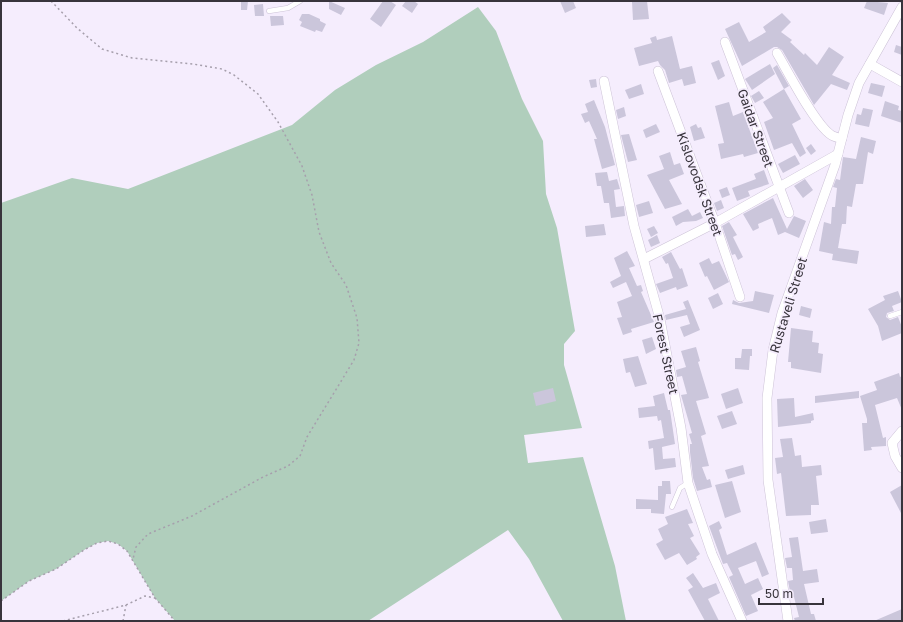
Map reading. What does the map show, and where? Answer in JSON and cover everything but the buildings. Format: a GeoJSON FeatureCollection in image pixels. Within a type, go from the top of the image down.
{"type":"FeatureCollection","features":[{"type":"Feature","properties":{"kind":"street","name":"Rustaveli Street"},"geometry":{"type":"LineString","coordinates":[[788,621],[768,480],[766,417],[768,380],[773,350],[782,313],[838,154],[848,115],[859,83],[902,7]]}},
{"type":"Feature","properties":{"kind":"street","name":"Gaidar Street"},"geometry":{"type":"LineString","coordinates":[[725,42],[778,189],[789,212]]}},
{"type":"Feature","properties":{"kind":"street"},"geometry":{"type":"LineString","coordinates":[[777,53],[793,83],[822,127],[832,136],[842,138]]}},
{"type":"Feature","properties":{"kind":"street"},"geometry":{"type":"LineString","coordinates":[[870,64],[902,82]]}},
{"type":"Feature","properties":{"kind":"street","name":"Kislovodsk Street"},"geometry":{"type":"LineString","coordinates":[[658,70],[715,223],[740,297]]}},
{"type":"Feature","properties":{"kind":"street","name":"Forest Street"},"geometry":{"type":"LineString","coordinates":[[604,81],[634,226],[660,319],[681,428],[688,483],[712,554],[742,621]]}},
{"type":"Feature","properties":{"kind":"street"},"geometry":{"type":"LineString","coordinates":[[644,259],[778,189],[838,154]]}},
{"type":"Feature","properties":{"kind":"street"},"geometry":{"type":"LineString","coordinates":[[902,431],[892,443],[895,456],[902,468]]}},
{"type":"Feature","properties":{"kind":"lane"},"geometry":{"type":"LineString","coordinates":[[269,11],[288,8],[300,1]]}},
{"type":"Feature","properties":{"kind":"lane"},"geometry":{"type":"LineString","coordinates":[[890,316],[902,312]]}},
{"type":"Feature","properties":{"kind":"lane"},"geometry":{"type":"LineString","coordinates":[[672,507],[680,488],[688,483]]}},
{"type":"Feature","properties":{"kind":"path"},"geometry":{"type":"LineString","coordinates":[[51,1],[92,42],[108,51],[132,58],[194,64],[222,69],[234,74],[258,94],[278,122],[302,166],[312,195],[319,232],[331,263],[346,285],[357,318],[359,343],[354,360],[307,437],[300,456],[288,466],[263,477],[192,516],[148,534],[136,546],[133,559]]}},
{"type":"Feature","properties":{"kind":"path"},"geometry":{"type":"LineString","coordinates":[[1,601],[29,581],[56,569],[98,542],[108,541],[118,544],[127,551],[155,598],[175,621]]}},
{"type":"Feature","properties":{"kind":"path"},"geometry":{"type":"LineString","coordinates":[[63,621],[126,605],[145,596],[155,598]]}},
{"type":"Feature","properties":{"kind":"path"},"geometry":{"type":"LineString","coordinates":[[123,621],[126,605]]}},
{"type":"Feature","properties":{"kind":"green space"},"geometry":{"type":"Polygon","coordinates":[[[478,7],[496,31],[522,99],[543,141],[546,194],[557,228],[575,331],[564,344],[564,365],[582,428],[524,435],[528,463],[583,457],[615,566],[626,621],[563,621],[529,559],[508,530],[368,621],[175,621],[155,598],[127,551],[118,544],[108,541],[97,543],[84,550],[56,569],[29,581],[1,601],[1,203],[72,178],[128,189],[292,125],[335,90],[376,65],[423,42],[478,7]]]}}]}
